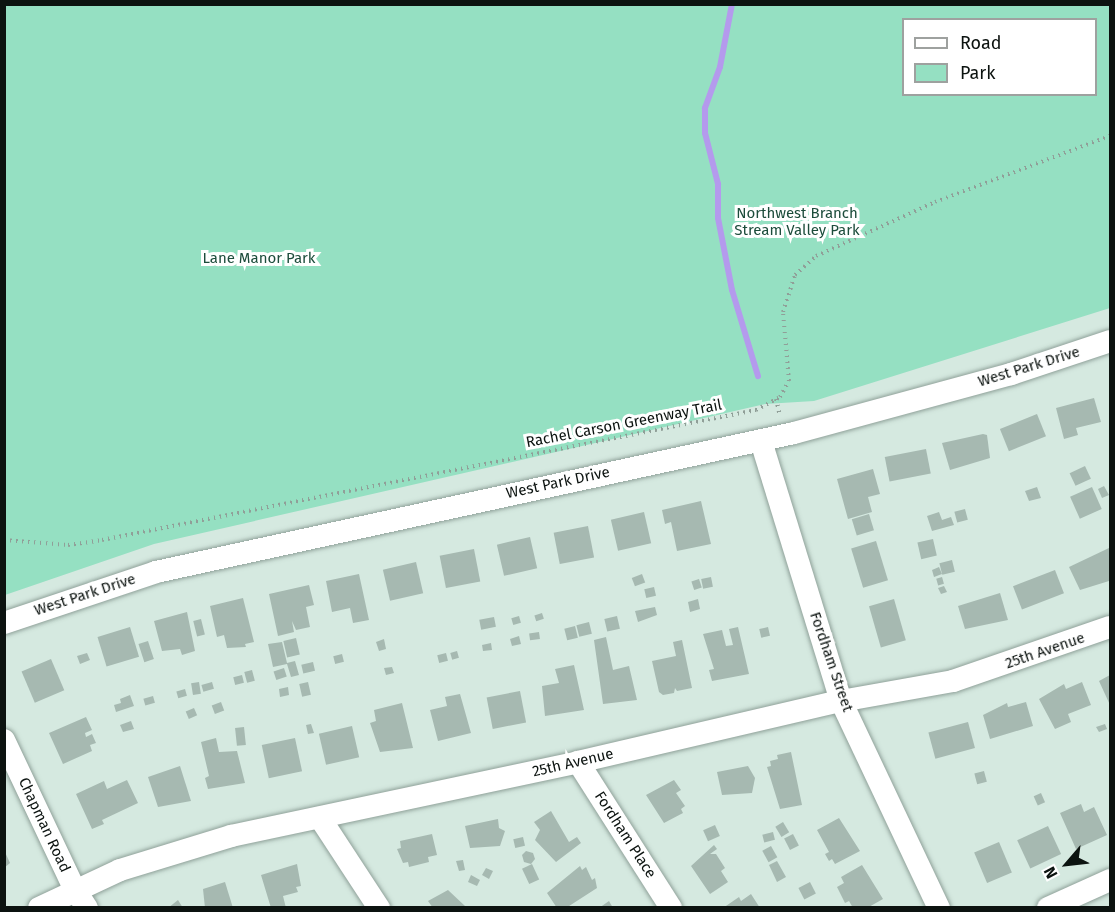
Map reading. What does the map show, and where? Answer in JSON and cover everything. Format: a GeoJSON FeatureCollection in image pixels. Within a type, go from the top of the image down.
{"type":"FeatureCollection","features":[{"type":"Feature","properties":{"kind":"street","name":"West Park Drive"},"geometry":{"type":"LineString","coordinates":[[4,623],[68,598],[207,559],[761,441],[1011,374],[1110,341]]}},
{"type":"Feature","properties":{"kind":"street","name":"Fordham Street"},"geometry":{"type":"LineString","coordinates":[[761,441],[841,701],[939,908]]}},
{"type":"Feature","properties":{"kind":"street","name":"25th Avenue"},"geometry":{"type":"LineString","coordinates":[[39,908],[74,888],[120,870],[231,836],[578,762],[841,701],[953,681],[1110,627]]}},
{"type":"Feature","properties":{"kind":"street","name":"Chapman Road"},"geometry":{"type":"LineString","coordinates":[[4,740],[74,888],[87,908]]}},
{"type":"Feature","properties":{"kind":"street","name":"Fordham Place"},"geometry":{"type":"LineString","coordinates":[[578,762],[671,908]]}},
{"type":"Feature","properties":{"kind":"street"},"geometry":{"type":"LineString","coordinates":[[320,818],[379,908]]}},
{"type":"Feature","properties":{"kind":"street"},"geometry":{"type":"LineString","coordinates":[[1048,908],[1110,880]]}},
{"type":"Feature","properties":{"kind":"path","name":"Rachel Carson Greenway Trail"},"geometry":{"type":"LineString","coordinates":[[4,540],[68,545],[102,540],[756,410],[780,397],[789,381],[783,312],[795,275],[816,256],[935,202],[1110,136]]}},
{"type":"Feature","properties":{"kind":"green space","name":"Lane Manor Park"},"geometry":{"type":"Polygon","coordinates":[[[5,4],[1110,5],[1110,308],[814,401],[765,404],[154,544],[5,595],[5,4]]]}},
{"type":"Feature","properties":{"kind":"building"},"geometry":{"type":"Polygon","coordinates":[[[1094,398],[1101,422],[1076,428],[1078,435],[1064,439],[1056,408],[1094,398]]]}},
{"type":"Feature","properties":{"kind":"building"},"geometry":{"type":"Polygon","coordinates":[[[1037,414],[1046,436],[1009,451],[1000,429],[1037,414]]]}},
{"type":"Feature","properties":{"kind":"building"},"geometry":{"type":"Polygon","coordinates":[[[987,435],[990,458],[950,470],[942,443],[987,435]]]}},
{"type":"Feature","properties":{"kind":"building"},"geometry":{"type":"Polygon","coordinates":[[[926,449],[931,474],[890,482],[885,457],[926,449]]]}},
{"type":"Feature","properties":{"kind":"building"},"geometry":{"type":"Polygon","coordinates":[[[1085,466],[1091,479],[1076,486],[1070,473],[1085,466]]]}},
{"type":"Feature","properties":{"kind":"building"},"geometry":{"type":"Polygon","coordinates":[[[873,469],[880,494],[868,497],[872,512],[848,519],[837,479],[873,469]]]}},
{"type":"Feature","properties":{"kind":"building"},"geometry":{"type":"Polygon","coordinates":[[[1104,486],[1109,495],[1102,498],[1098,489],[1104,486]]]}},
{"type":"Feature","properties":{"kind":"building"},"geometry":{"type":"Polygon","coordinates":[[[1037,487],[1041,498],[1029,501],[1025,491],[1037,487]]]}},
{"type":"Feature","properties":{"kind":"building"},"geometry":{"type":"Polygon","coordinates":[[[1092,487],[1102,509],[1080,519],[1070,497],[1092,487]]]}},
{"type":"Feature","properties":{"kind":"building"},"geometry":{"type":"Polygon","coordinates":[[[701,501],[711,544],[677,551],[671,522],[665,524],[662,510],[701,501]]]}},
{"type":"Feature","properties":{"kind":"building"},"geometry":{"type":"Polygon","coordinates":[[[965,509],[968,520],[957,522],[954,512],[965,509]]]}},
{"type":"Feature","properties":{"kind":"building"},"geometry":{"type":"Polygon","coordinates":[[[644,512],[651,543],[618,551],[611,520],[644,512]]]}},
{"type":"Feature","properties":{"kind":"building"},"geometry":{"type":"Polygon","coordinates":[[[939,512],[942,520],[951,517],[954,525],[932,531],[927,516],[939,512]]]}},
{"type":"Feature","properties":{"kind":"building"},"geometry":{"type":"Polygon","coordinates":[[[869,514],[874,530],[857,536],[852,519],[869,514]]]}},
{"type":"Feature","properties":{"kind":"building"},"geometry":{"type":"Polygon","coordinates":[[[588,526],[594,557],[560,564],[554,533],[588,526]]]}},
{"type":"Feature","properties":{"kind":"building"},"geometry":{"type":"Polygon","coordinates":[[[530,537],[537,568],[504,576],[497,545],[530,537]]]}},
{"type":"Feature","properties":{"kind":"building"},"geometry":{"type":"Polygon","coordinates":[[[933,539],[937,556],[921,559],[917,543],[933,539]]]}},
{"type":"Feature","properties":{"kind":"building"},"geometry":{"type":"Polygon","coordinates":[[[876,541],[888,580],[863,588],[851,549],[876,541]]]}},
{"type":"Feature","properties":{"kind":"building"},"geometry":{"type":"Polygon","coordinates":[[[1109,548],[1109,581],[1080,590],[1069,567],[1109,548]]]}},
{"type":"Feature","properties":{"kind":"building"},"geometry":{"type":"Polygon","coordinates":[[[474,549],[480,581],[446,588],[440,556],[474,549]]]}},
{"type":"Feature","properties":{"kind":"building"},"geometry":{"type":"Polygon","coordinates":[[[952,560],[955,572],[942,575],[939,563],[952,560]]]}},
{"type":"Feature","properties":{"kind":"building"},"geometry":{"type":"Polygon","coordinates":[[[416,562],[423,593],[390,601],[383,570],[416,562]]]}},
{"type":"Feature","properties":{"kind":"building"},"geometry":{"type":"Polygon","coordinates":[[[939,567],[942,574],[934,577],[932,570],[939,567]]]}},
{"type":"Feature","properties":{"kind":"building"},"geometry":{"type":"Polygon","coordinates":[[[1055,570],[1064,593],[1022,609],[1013,586],[1055,570]]]}},
{"type":"Feature","properties":{"kind":"building"},"geometry":{"type":"Polygon","coordinates":[[[359,574],[369,620],[353,623],[350,608],[332,612],[326,581],[359,574]]]}},
{"type":"Feature","properties":{"kind":"building"},"geometry":{"type":"Polygon","coordinates":[[[642,574],[645,582],[635,586],[632,578],[642,574]]]}},
{"type":"Feature","properties":{"kind":"building"},"geometry":{"type":"Polygon","coordinates":[[[711,577],[713,587],[703,589],[701,579],[711,577]]]}},
{"type":"Feature","properties":{"kind":"building"},"geometry":{"type":"Polygon","coordinates":[[[942,577],[944,584],[938,585],[936,579],[942,577]]]}},
{"type":"Feature","properties":{"kind":"building"},"geometry":{"type":"Polygon","coordinates":[[[699,579],[702,588],[694,590],[691,581],[699,579]]]}},
{"type":"Feature","properties":{"kind":"building"},"geometry":{"type":"Polygon","coordinates":[[[309,585],[314,605],[306,607],[310,627],[296,630],[292,621],[294,632],[278,636],[269,594],[309,585]]]}},
{"type":"Feature","properties":{"kind":"building"},"geometry":{"type":"Polygon","coordinates":[[[944,586],[947,592],[941,594],[938,588],[944,586]]]}},
{"type":"Feature","properties":{"kind":"building"},"geometry":{"type":"Polygon","coordinates":[[[654,587],[656,596],[646,598],[644,589],[654,587]]]}},
{"type":"Feature","properties":{"kind":"building"},"geometry":{"type":"Polygon","coordinates":[[[1000,593],[1008,620],[965,629],[958,606],[1000,593]]]}},
{"type":"Feature","properties":{"kind":"building"},"geometry":{"type":"Polygon","coordinates":[[[243,598],[254,642],[245,644],[246,647],[227,648],[224,635],[217,637],[210,606],[243,598]]]}},
{"type":"Feature","properties":{"kind":"building"},"geometry":{"type":"Polygon","coordinates":[[[698,599],[700,609],[690,612],[688,602],[698,599]]]}},
{"type":"Feature","properties":{"kind":"building"},"geometry":{"type":"Polygon","coordinates":[[[894,599],[906,640],[881,648],[869,606],[894,599]]]}},
{"type":"Feature","properties":{"kind":"building"},"geometry":{"type":"Polygon","coordinates":[[[655,607],[657,615],[638,622],[635,611],[655,607]]]}},
{"type":"Feature","properties":{"kind":"building"},"geometry":{"type":"Polygon","coordinates":[[[187,612],[195,651],[182,655],[180,649],[162,651],[154,621],[187,612]]]}},
{"type":"Feature","properties":{"kind":"building"},"geometry":{"type":"Polygon","coordinates":[[[542,613],[544,619],[536,621],[534,615],[542,613]]]}},
{"type":"Feature","properties":{"kind":"building"},"geometry":{"type":"Polygon","coordinates":[[[519,616],[521,623],[513,625],[511,618],[519,616]]]}},
{"type":"Feature","properties":{"kind":"building"},"geometry":{"type":"Polygon","coordinates":[[[617,616],[620,629],[607,632],[604,619],[617,616]]]}},
{"type":"Feature","properties":{"kind":"building"},"geometry":{"type":"Polygon","coordinates":[[[494,617],[496,627],[481,630],[479,620],[494,617]]]}},
{"type":"Feature","properties":{"kind":"building"},"geometry":{"type":"Polygon","coordinates":[[[201,619],[205,635],[197,636],[193,621],[201,619]]]}},
{"type":"Feature","properties":{"kind":"building"},"geometry":{"type":"Polygon","coordinates":[[[589,622],[592,634],[579,637],[576,625],[589,622]]]}},
{"type":"Feature","properties":{"kind":"building"},"geometry":{"type":"Polygon","coordinates":[[[575,626],[578,638],[567,640],[564,629],[575,626]]]}},
{"type":"Feature","properties":{"kind":"building"},"geometry":{"type":"Polygon","coordinates":[[[130,627],[139,657],[107,667],[97,637],[130,627]]]}},
{"type":"Feature","properties":{"kind":"building"},"geometry":{"type":"Polygon","coordinates":[[[738,627],[749,674],[712,681],[709,670],[714,669],[703,634],[722,630],[726,646],[733,645],[729,629],[738,627]]]}},
{"type":"Feature","properties":{"kind":"building"},"geometry":{"type":"Polygon","coordinates":[[[768,627],[770,636],[761,638],[759,629],[768,627]]]}},
{"type":"Feature","properties":{"kind":"building"},"geometry":{"type":"Polygon","coordinates":[[[539,632],[540,639],[530,640],[529,633],[539,632]]]}},
{"type":"Feature","properties":{"kind":"building"},"geometry":{"type":"Polygon","coordinates":[[[519,636],[521,644],[512,646],[510,639],[519,636]]]}},
{"type":"Feature","properties":{"kind":"building"},"geometry":{"type":"Polygon","coordinates":[[[606,637],[613,670],[629,666],[637,700],[603,704],[594,640],[606,637]]]}},
{"type":"Feature","properties":{"kind":"building"},"geometry":{"type":"Polygon","coordinates":[[[296,638],[300,655],[287,657],[283,641],[296,638]]]}},
{"type":"Feature","properties":{"kind":"building"},"geometry":{"type":"Polygon","coordinates":[[[384,639],[386,649],[379,651],[376,642],[384,639]]]}},
{"type":"Feature","properties":{"kind":"building"},"geometry":{"type":"Polygon","coordinates":[[[682,640],[692,688],[677,691],[675,688],[674,693],[663,695],[659,692],[652,661],[676,656],[673,642],[682,640]]]}},
{"type":"Feature","properties":{"kind":"building"},"geometry":{"type":"Polygon","coordinates":[[[148,641],[154,659],[144,662],[138,644],[148,641]]]}},
{"type":"Feature","properties":{"kind":"building"},"geometry":{"type":"Polygon","coordinates":[[[282,642],[287,663],[295,661],[299,675],[291,677],[287,664],[273,667],[268,644],[282,642]]]}},
{"type":"Feature","properties":{"kind":"building"},"geometry":{"type":"Polygon","coordinates":[[[491,643],[492,650],[483,651],[482,645],[491,643]]]}},
{"type":"Feature","properties":{"kind":"building"},"geometry":{"type":"Polygon","coordinates":[[[457,651],[459,658],[452,660],[450,653],[457,651]]]}},
{"type":"Feature","properties":{"kind":"building"},"geometry":{"type":"Polygon","coordinates":[[[87,653],[90,660],[80,664],[77,656],[87,653]]]}},
{"type":"Feature","properties":{"kind":"building"},"geometry":{"type":"Polygon","coordinates":[[[446,653],[448,661],[439,663],[437,655],[446,653]]]}},
{"type":"Feature","properties":{"kind":"building"},"geometry":{"type":"Polygon","coordinates":[[[342,654],[344,662],[335,664],[333,656],[342,654]]]}},
{"type":"Feature","properties":{"kind":"building"},"geometry":{"type":"Polygon","coordinates":[[[51,659],[64,690],[35,703],[22,672],[51,659]]]}},
{"type":"Feature","properties":{"kind":"building"},"geometry":{"type":"Polygon","coordinates":[[[313,662],[315,671],[303,673],[301,665],[313,662]]]}},
{"type":"Feature","properties":{"kind":"building"},"geometry":{"type":"Polygon","coordinates":[[[574,665],[584,710],[545,716],[542,686],[559,683],[555,669],[574,665]]]}},
{"type":"Feature","properties":{"kind":"building"},"geometry":{"type":"Polygon","coordinates":[[[392,667],[394,673],[386,675],[384,668],[392,667]]]}},
{"type":"Feature","properties":{"kind":"building"},"geometry":{"type":"Polygon","coordinates":[[[284,668],[287,677],[276,680],[274,671],[284,668]]]}},
{"type":"Feature","properties":{"kind":"building"},"geometry":{"type":"Polygon","coordinates":[[[252,670],[255,681],[247,683],[244,672],[252,670]]]}},
{"type":"Feature","properties":{"kind":"building"},"geometry":{"type":"Polygon","coordinates":[[[242,675],[244,683],[235,685],[233,677],[242,675]]]}},
{"type":"Feature","properties":{"kind":"building"},"geometry":{"type":"Polygon","coordinates":[[[1110,675],[1110,705],[1099,681],[1110,675]]]}},
{"type":"Feature","properties":{"kind":"building"},"geometry":{"type":"Polygon","coordinates":[[[199,682],[201,694],[193,695],[191,683],[199,682]]]}},
{"type":"Feature","properties":{"kind":"building"},"geometry":{"type":"Polygon","coordinates":[[[212,682],[214,689],[203,692],[201,685],[212,682]]]}},
{"type":"Feature","properties":{"kind":"building"},"geometry":{"type":"Polygon","coordinates":[[[308,682],[311,695],[302,697],[299,684],[308,682]]]}},
{"type":"Feature","properties":{"kind":"building"},"geometry":{"type":"Polygon","coordinates":[[[1082,682],[1091,705],[1068,714],[1071,722],[1055,729],[1039,699],[1064,684],[1066,689],[1082,682]]]}},
{"type":"Feature","properties":{"kind":"building"},"geometry":{"type":"Polygon","coordinates":[[[288,687],[289,695],[280,697],[279,689],[288,687]]]}},
{"type":"Feature","properties":{"kind":"building"},"geometry":{"type":"Polygon","coordinates":[[[185,689],[187,696],[178,698],[176,691],[185,689]]]}},
{"type":"Feature","properties":{"kind":"building"},"geometry":{"type":"Polygon","coordinates":[[[520,691],[526,722],[493,729],[487,697],[520,691]]]}},
{"type":"Feature","properties":{"kind":"building"},"geometry":{"type":"Polygon","coordinates":[[[460,694],[471,733],[438,741],[430,710],[447,706],[445,697],[460,694]]]}},
{"type":"Feature","properties":{"kind":"building"},"geometry":{"type":"Polygon","coordinates":[[[130,695],[134,706],[116,712],[114,705],[121,703],[120,699],[130,695]]]}},
{"type":"Feature","properties":{"kind":"building"},"geometry":{"type":"Polygon","coordinates":[[[153,696],[155,703],[145,705],[143,699],[153,696]]]}},
{"type":"Feature","properties":{"kind":"building"},"geometry":{"type":"Polygon","coordinates":[[[221,702],[224,710],[215,714],[212,706],[221,702]]]}},
{"type":"Feature","properties":{"kind":"building"},"geometry":{"type":"Polygon","coordinates":[[[1026,702],[1033,726],[990,739],[983,715],[1007,703],[1008,707],[1026,702]]]}},
{"type":"Feature","properties":{"kind":"building"},"geometry":{"type":"Polygon","coordinates":[[[402,703],[413,748],[380,752],[370,723],[376,721],[374,710],[402,703]]]}},
{"type":"Feature","properties":{"kind":"building"},"geometry":{"type":"Polygon","coordinates":[[[194,708],[197,715],[189,719],[186,712],[194,708]]]}},
{"type":"Feature","properties":{"kind":"building"},"geometry":{"type":"Polygon","coordinates":[[[86,717],[92,730],[85,733],[86,737],[92,734],[96,743],[90,745],[92,751],[63,764],[49,733],[86,717]]]}},
{"type":"Feature","properties":{"kind":"building"},"geometry":{"type":"Polygon","coordinates":[[[131,721],[134,729],[123,732],[120,725],[131,721]]]}},
{"type":"Feature","properties":{"kind":"building"},"geometry":{"type":"Polygon","coordinates":[[[968,722],[975,748],[935,759],[928,733],[968,722]]]}},
{"type":"Feature","properties":{"kind":"building"},"geometry":{"type":"Polygon","coordinates":[[[311,724],[314,733],[308,734],[306,725],[311,724]]]}},
{"type":"Feature","properties":{"kind":"building"},"geometry":{"type":"Polygon","coordinates":[[[1105,724],[1107,729],[1099,732],[1096,727],[1105,724]]]}},
{"type":"Feature","properties":{"kind":"building"},"geometry":{"type":"Polygon","coordinates":[[[352,726],[359,757],[326,765],[319,734],[352,726]]]}},
{"type":"Feature","properties":{"kind":"building"},"geometry":{"type":"Polygon","coordinates":[[[244,727],[246,745],[237,746],[235,728],[244,727]]]}},
{"type":"Feature","properties":{"kind":"building"},"geometry":{"type":"Polygon","coordinates":[[[216,738],[219,752],[237,751],[245,783],[208,789],[205,778],[209,776],[201,742],[216,738]]]}},
{"type":"Feature","properties":{"kind":"building"},"geometry":{"type":"Polygon","coordinates":[[[295,738],[302,771],[269,778],[262,745],[295,738]]]}},
{"type":"Feature","properties":{"kind":"building"},"geometry":{"type":"Polygon","coordinates":[[[791,752],[802,805],[780,809],[767,767],[771,766],[770,761],[778,759],[777,755],[791,752]]]}},
{"type":"Feature","properties":{"kind":"building"},"geometry":{"type":"Polygon","coordinates":[[[180,766],[191,801],[158,807],[148,777],[180,766]]]}},
{"type":"Feature","properties":{"kind":"building"},"geometry":{"type":"Polygon","coordinates":[[[748,766],[755,778],[752,793],[722,795],[717,772],[748,766]]]}},
{"type":"Feature","properties":{"kind":"building"},"geometry":{"type":"Polygon","coordinates":[[[984,771],[987,782],[977,784],[974,774],[984,771]]]}},
{"type":"Feature","properties":{"kind":"building"},"geometry":{"type":"Polygon","coordinates":[[[127,780],[138,803],[102,820],[104,824],[92,829],[76,794],[104,781],[107,789],[127,780]]]}},
{"type":"Feature","properties":{"kind":"building"},"geometry":{"type":"Polygon","coordinates":[[[674,780],[681,790],[676,793],[685,806],[681,809],[683,813],[664,823],[646,795],[674,780]]]}},
{"type":"Feature","properties":{"kind":"building"},"geometry":{"type":"Polygon","coordinates":[[[1041,793],[1045,802],[1038,805],[1034,796],[1041,793]]]}},
{"type":"Feature","properties":{"kind":"building"},"geometry":{"type":"Polygon","coordinates":[[[1081,804],[1084,812],[1094,807],[1107,835],[1076,849],[1060,813],[1081,804]]]}},
{"type":"Feature","properties":{"kind":"building"},"geometry":{"type":"Polygon","coordinates":[[[551,811],[569,842],[577,837],[581,843],[556,862],[535,840],[540,830],[534,822],[551,811]]]}},
{"type":"Feature","properties":{"kind":"building"},"geometry":{"type":"Polygon","coordinates":[[[839,818],[860,851],[835,864],[832,859],[829,861],[825,854],[829,852],[817,830],[839,818]]]}},
{"type":"Feature","properties":{"kind":"building"},"geometry":{"type":"Polygon","coordinates":[[[498,819],[499,828],[505,831],[500,846],[470,848],[465,826],[498,819]]]}},
{"type":"Feature","properties":{"kind":"building"},"geometry":{"type":"Polygon","coordinates":[[[783,822],[789,832],[781,837],[775,827],[783,822]]]}},
{"type":"Feature","properties":{"kind":"building"},"geometry":{"type":"Polygon","coordinates":[[[715,825],[720,836],[708,841],[703,830],[715,825]]]}},
{"type":"Feature","properties":{"kind":"building"},"geometry":{"type":"Polygon","coordinates":[[[1048,826],[1061,854],[1030,868],[1017,840],[1048,826]]]}},
{"type":"Feature","properties":{"kind":"building"},"geometry":{"type":"Polygon","coordinates":[[[773,832],[775,840],[764,842],[762,835],[773,832]]]}},
{"type":"Feature","properties":{"kind":"building"},"geometry":{"type":"Polygon","coordinates":[[[432,834],[437,855],[428,857],[429,862],[409,867],[408,862],[403,863],[397,849],[401,848],[400,841],[432,834]]]}},
{"type":"Feature","properties":{"kind":"building"},"geometry":{"type":"Polygon","coordinates":[[[793,834],[799,846],[790,850],[784,839],[793,834]]]}},
{"type":"Feature","properties":{"kind":"building"},"geometry":{"type":"Polygon","coordinates":[[[523,837],[525,846],[515,848],[513,839],[523,837]]]}},
{"type":"Feature","properties":{"kind":"building"},"geometry":{"type":"Polygon","coordinates":[[[999,842],[1012,872],[987,883],[974,853],[999,842]]]}},
{"type":"Feature","properties":{"kind":"building"},"geometry":{"type":"Polygon","coordinates":[[[714,845],[717,849],[710,854],[716,854],[725,868],[721,871],[728,882],[710,894],[691,866],[714,845]]]}},
{"type":"Feature","properties":{"kind":"building"},"geometry":{"type":"Polygon","coordinates":[[[771,846],[777,857],[769,862],[762,851],[771,846]]]}},
{"type":"Feature","properties":{"kind":"building"},"geometry":{"type":"Polygon","coordinates":[[[4,850],[10,863],[4,868],[4,850]]]}},
{"type":"Feature","properties":{"kind":"building"},"geometry":{"type":"Polygon","coordinates":[[[526,851],[533,853],[535,859],[531,864],[524,862],[522,855],[526,851]]]}},
{"type":"Feature","properties":{"kind":"building"},"geometry":{"type":"Polygon","coordinates":[[[463,860],[465,870],[459,871],[456,861],[463,860]]]}},
{"type":"Feature","properties":{"kind":"building"},"geometry":{"type":"Polygon","coordinates":[[[777,861],[786,877],[777,882],[769,865],[777,861]]]}},
{"type":"Feature","properties":{"kind":"building"},"geometry":{"type":"Polygon","coordinates":[[[297,864],[301,886],[296,887],[298,892],[283,896],[286,908],[271,908],[261,875],[297,864]]]}},
{"type":"Feature","properties":{"kind":"building"},"geometry":{"type":"Polygon","coordinates":[[[532,864],[539,879],[529,884],[522,869],[532,864]]]}},
{"type":"Feature","properties":{"kind":"building"},"geometry":{"type":"Polygon","coordinates":[[[862,865],[883,899],[867,908],[853,908],[849,901],[845,903],[837,887],[844,883],[841,877],[862,865]]]}},
{"type":"Feature","properties":{"kind":"building"},"geometry":{"type":"Polygon","coordinates":[[[580,866],[582,870],[586,867],[592,880],[595,878],[597,888],[566,908],[557,908],[547,893],[580,866]]]}},
{"type":"Feature","properties":{"kind":"building"},"geometry":{"type":"Polygon","coordinates":[[[486,868],[493,871],[489,879],[482,875],[486,868]]]}},
{"type":"Feature","properties":{"kind":"building"},"geometry":{"type":"Polygon","coordinates":[[[471,875],[480,880],[477,886],[468,882],[471,875]]]}},
{"type":"Feature","properties":{"kind":"building"},"geometry":{"type":"Polygon","coordinates":[[[225,882],[233,908],[205,908],[203,889],[225,882]]]}},
{"type":"Feature","properties":{"kind":"building"},"geometry":{"type":"Polygon","coordinates":[[[810,882],[816,894],[804,899],[798,888],[810,882]]]}},
{"type":"Feature","properties":{"kind":"building"},"geometry":{"type":"Polygon","coordinates":[[[448,890],[465,906],[433,908],[428,901],[448,890]]]}},
{"type":"Feature","properties":{"kind":"building"},"geometry":{"type":"Polygon","coordinates":[[[751,894],[760,908],[723,908],[739,897],[741,901],[751,894]]]}},
{"type":"Feature","properties":{"kind":"building"},"geometry":{"type":"Polygon","coordinates":[[[178,900],[183,908],[168,908],[178,900]]]}},
{"type":"Feature","properties":{"kind":"building"},"geometry":{"type":"Polygon","coordinates":[[[609,901],[613,908],[599,908],[609,901]]]}},
{"type":"Feature","properties":{"kind":"waterway"},"geometry":{"type":"LineString","coordinates":[[732,4],[720,67],[705,108],[705,133],[718,184],[718,218],[732,290],[758,376]]}},
{"type":"Feature","properties":{"kind":"park label","name":"Northwest Branch Stream Valley Park"},"geometry":{"type":"Point","coordinates":[797,222]}}]}
